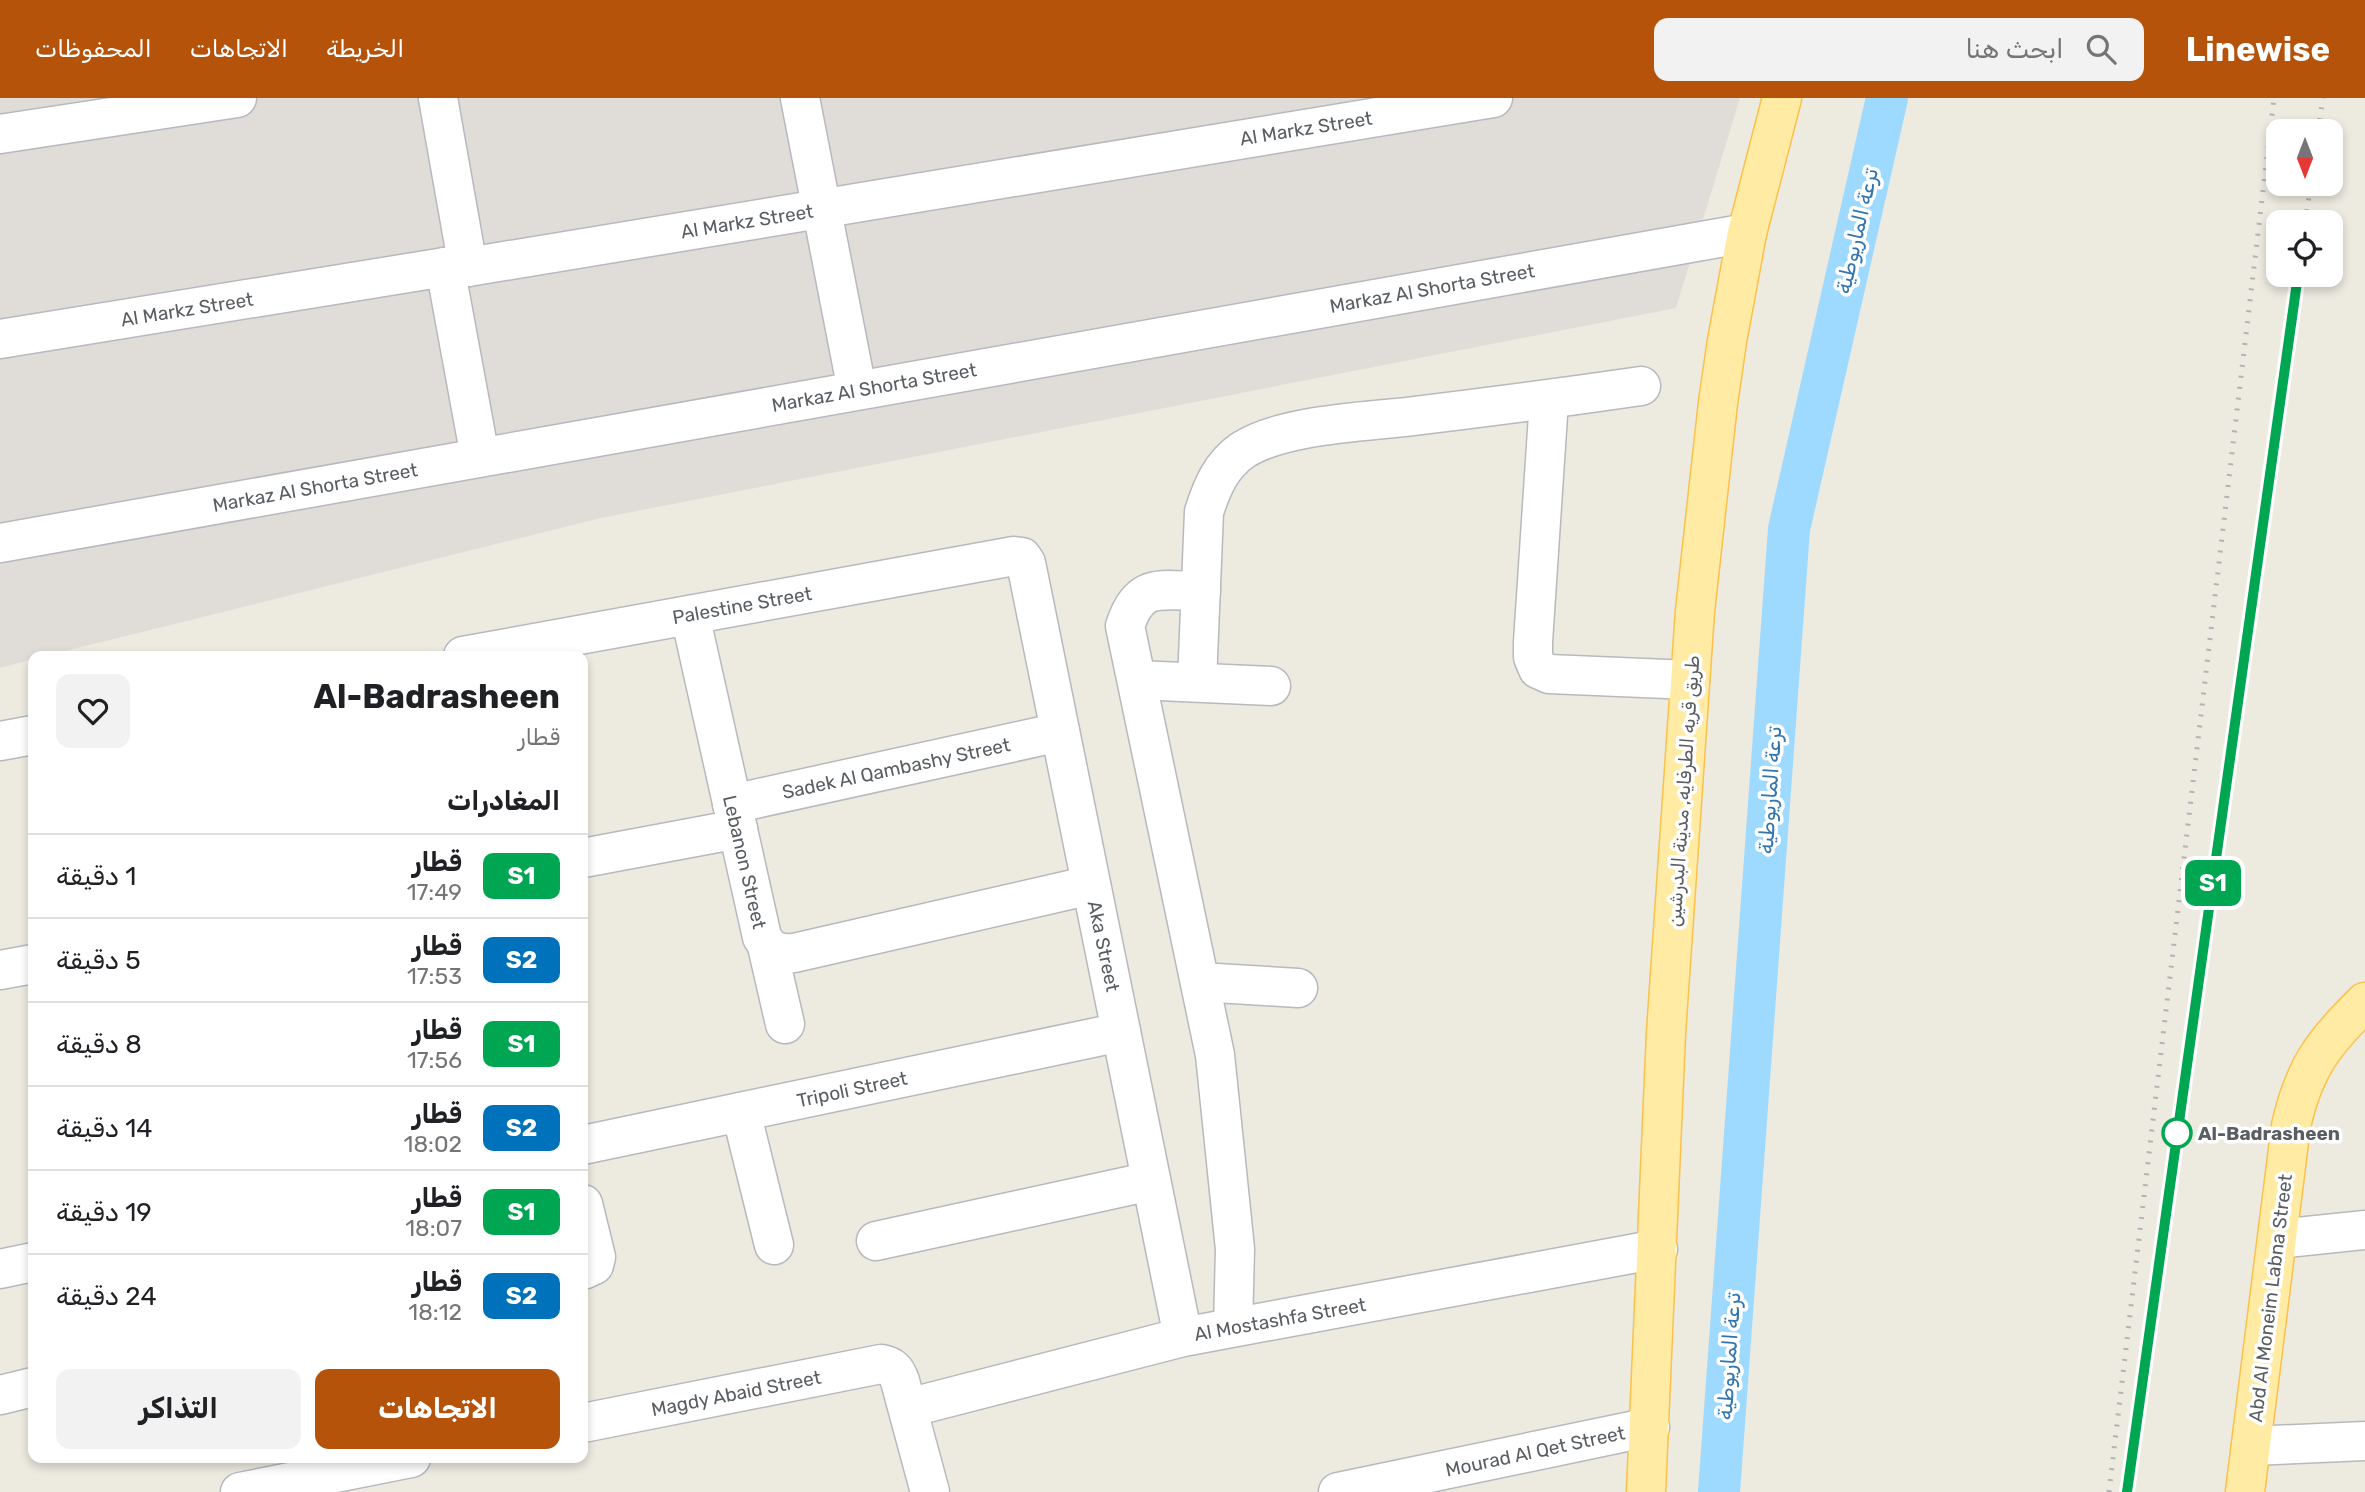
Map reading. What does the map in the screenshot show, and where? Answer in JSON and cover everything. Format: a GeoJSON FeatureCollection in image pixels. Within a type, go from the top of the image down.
{"type":"FeatureCollection","features":[{"type":"Feature","properties":{"kind":"main road","name":"طريق قريه الطرفايه, مدينة البدرشين"},"geometry":{"type":"LineString","coordinates":[[1646,1492],[1666,1033],[1695,611],[1718,403],[1747,233],[1782,98]]}},
{"type":"Feature","properties":{"kind":"main road","name":"Abd Al Moneim Labna Street"},"geometry":{"type":"LineString","coordinates":[[2245,1492],[2291,1126],[2299,1092],[2315,1058],[2337,1028],[2365,1002]]}},
{"type":"Feature","properties":{"kind":"street"},"geometry":{"type":"LineString","coordinates":[[0,134],[237,98]]}},
{"type":"Feature","properties":{"kind":"street"},"geometry":{"type":"LineString","coordinates":[[438,98],[480,457]]}},
{"type":"Feature","properties":{"kind":"street"},"geometry":{"type":"LineString","coordinates":[[800,98],[857,390]]}},
{"type":"Feature","properties":{"kind":"street","name":"Al Markz Street"},"geometry":{"type":"LineString","coordinates":[[0,339],[821,208],[1308,113],[1493,98]]}},
{"type":"Feature","properties":{"kind":"street","name":"Markaz Al Shorta Street"},"geometry":{"type":"LineString","coordinates":[[0,542],[1747,233]]}},
{"type":"Feature","properties":{"kind":"street"},"geometry":{"type":"LineString","coordinates":[[1197,682],[1205,512],[1212,488],[1225,467],[1243,451],[1265,440],[1306,430],[1641,386]]}},
{"type":"Feature","properties":{"kind":"street"},"geometry":{"type":"LineString","coordinates":[[1549,400],[1533,642],[1533,657],[1538,669],[1549,674],[1690,680]]}},
{"type":"Feature","properties":{"kind":"street","name":"Palestine Street"},"geometry":{"type":"LineString","coordinates":[[491,651],[1014,556],[1022,557]]}},
{"type":"Feature","properties":{"kind":"street","name":"Aka Street"},"geometry":{"type":"LineString","coordinates":[[1022,557],[1026,563],[1183,1337]]}},
{"type":"Feature","properties":{"kind":"street"},"geometry":{"type":"LineString","coordinates":[[1201,591],[1156,591],[1140,597],[1130,611],[1125,626],[1215,1055],[1233,1225],[1233,1327]]}},
{"type":"Feature","properties":{"kind":"street","name":"Lebanon Street"},"geometry":{"type":"LineString","coordinates":[[690,615],[762,937],[767,946],[775,952],[794,953],[1091,885]]}},
{"type":"Feature","properties":{"kind":"street"},"geometry":{"type":"LineString","coordinates":[[1137,680],[1271,686]]}},
{"type":"Feature","properties":{"kind":"street","name":"Sadek Al Qambashy Street"},"geometry":{"type":"LineString","coordinates":[[588,857],[1060,732]]}},
{"type":"Feature","properties":{"kind":"street"},"geometry":{"type":"LineString","coordinates":[[0,741],[28,736]]}},
{"type":"Feature","properties":{"kind":"street"},"geometry":{"type":"LineString","coordinates":[[767,946],[785,1024]]}},
{"type":"Feature","properties":{"kind":"street"},"geometry":{"type":"LineString","coordinates":[[0,970],[28,965]]}},
{"type":"Feature","properties":{"kind":"street"},"geometry":{"type":"LineString","coordinates":[[1200,982],[1298,988]]}},
{"type":"Feature","properties":{"kind":"street","name":"Tripoli Street"},"geometry":{"type":"LineString","coordinates":[[588,1144],[1121,1032]]}},
{"type":"Feature","properties":{"kind":"street"},"geometry":{"type":"LineString","coordinates":[[741,1112],[774,1245]]}},
{"type":"Feature","properties":{"kind":"street"},"geometry":{"type":"LineString","coordinates":[[876,1241],[1151,1181]]}},
{"type":"Feature","properties":{"kind":"street"},"geometry":{"type":"LineString","coordinates":[[588,1224],[596,1257],[594,1265],[588,1268]]}},
{"type":"Feature","properties":{"kind":"street"},"geometry":{"type":"LineString","coordinates":[[2278,1239],[2365,1230]]}},
{"type":"Feature","properties":{"kind":"street","name":"Al Mostashfa Street"},"geometry":{"type":"LineString","coordinates":[[908,1408],[1183,1337],[1658,1249]]}},
{"type":"Feature","properties":{"kind":"street"},"geometry":{"type":"LineString","coordinates":[[0,1269],[28,1263]]}},
{"type":"Feature","properties":{"kind":"street","name":"Magdy Abaid Street"},"geometry":{"type":"LineString","coordinates":[[588,1422],[881,1364],[897,1372],[908,1408]]}},
{"type":"Feature","properties":{"kind":"street"},"geometry":{"type":"LineString","coordinates":[[0,1395],[28,1388]]}},
{"type":"Feature","properties":{"kind":"street"},"geometry":{"type":"LineString","coordinates":[[908,1408],[930,1492]]}},
{"type":"Feature","properties":{"kind":"street","name":"Mourad Al Qet Street"},"geometry":{"type":"LineString","coordinates":[[1338,1492],[1650,1427]]}},
{"type":"Feature","properties":{"kind":"street"},"geometry":{"type":"LineString","coordinates":[[2251,1446],[2365,1441]]}},
{"type":"Feature","properties":{"kind":"street"},"geometry":{"type":"LineString","coordinates":[[240,1492],[386,1463]]}},
{"type":"Feature","properties":{"kind":"shaded area"},"geometry":{"type":"Polygon","coordinates":[[[0,98],[1740,98],[1676,308],[601,518],[65,651],[28,651],[28,660],[0,668],[0,98]]]}},
{"type":"Feature","properties":{"kind":"waterway","name":"ترعة الماريوطية"},"geometry":{"type":"LineString","coordinates":[[1719,1492],[1789,529],[1887,98]]}},
{"type":"Feature","properties":{"kind":"railway"},"geometry":{"type":"LineString","coordinates":[[2109,1492],[2274,98]]}},
{"type":"Feature","properties":{"kind":"railway"},"geometry":{"type":"LineString","coordinates":[[2320,119],[2323,98]]}},
{"type":"Feature","properties":{"kind":"railway"},"geometry":{"type":"LineString","coordinates":[[2307,210],[2309,196]]}},
{"type":"Feature","properties":{"kind":"railway"},"geometry":{"type":"LineString","coordinates":[[2127,1492],[2296,287]]}},
{"type":"Feature","properties":{"kind":"train","name":"S1"},"geometry":{"type":"LineString","coordinates":[[2127,1492],[2296,287]]}},
{"type":"Feature","properties":{"kind":"place","name":"Al-Badrasheen"},"geometry":{"type":"Point","coordinates":[2177,1133]}}]}
